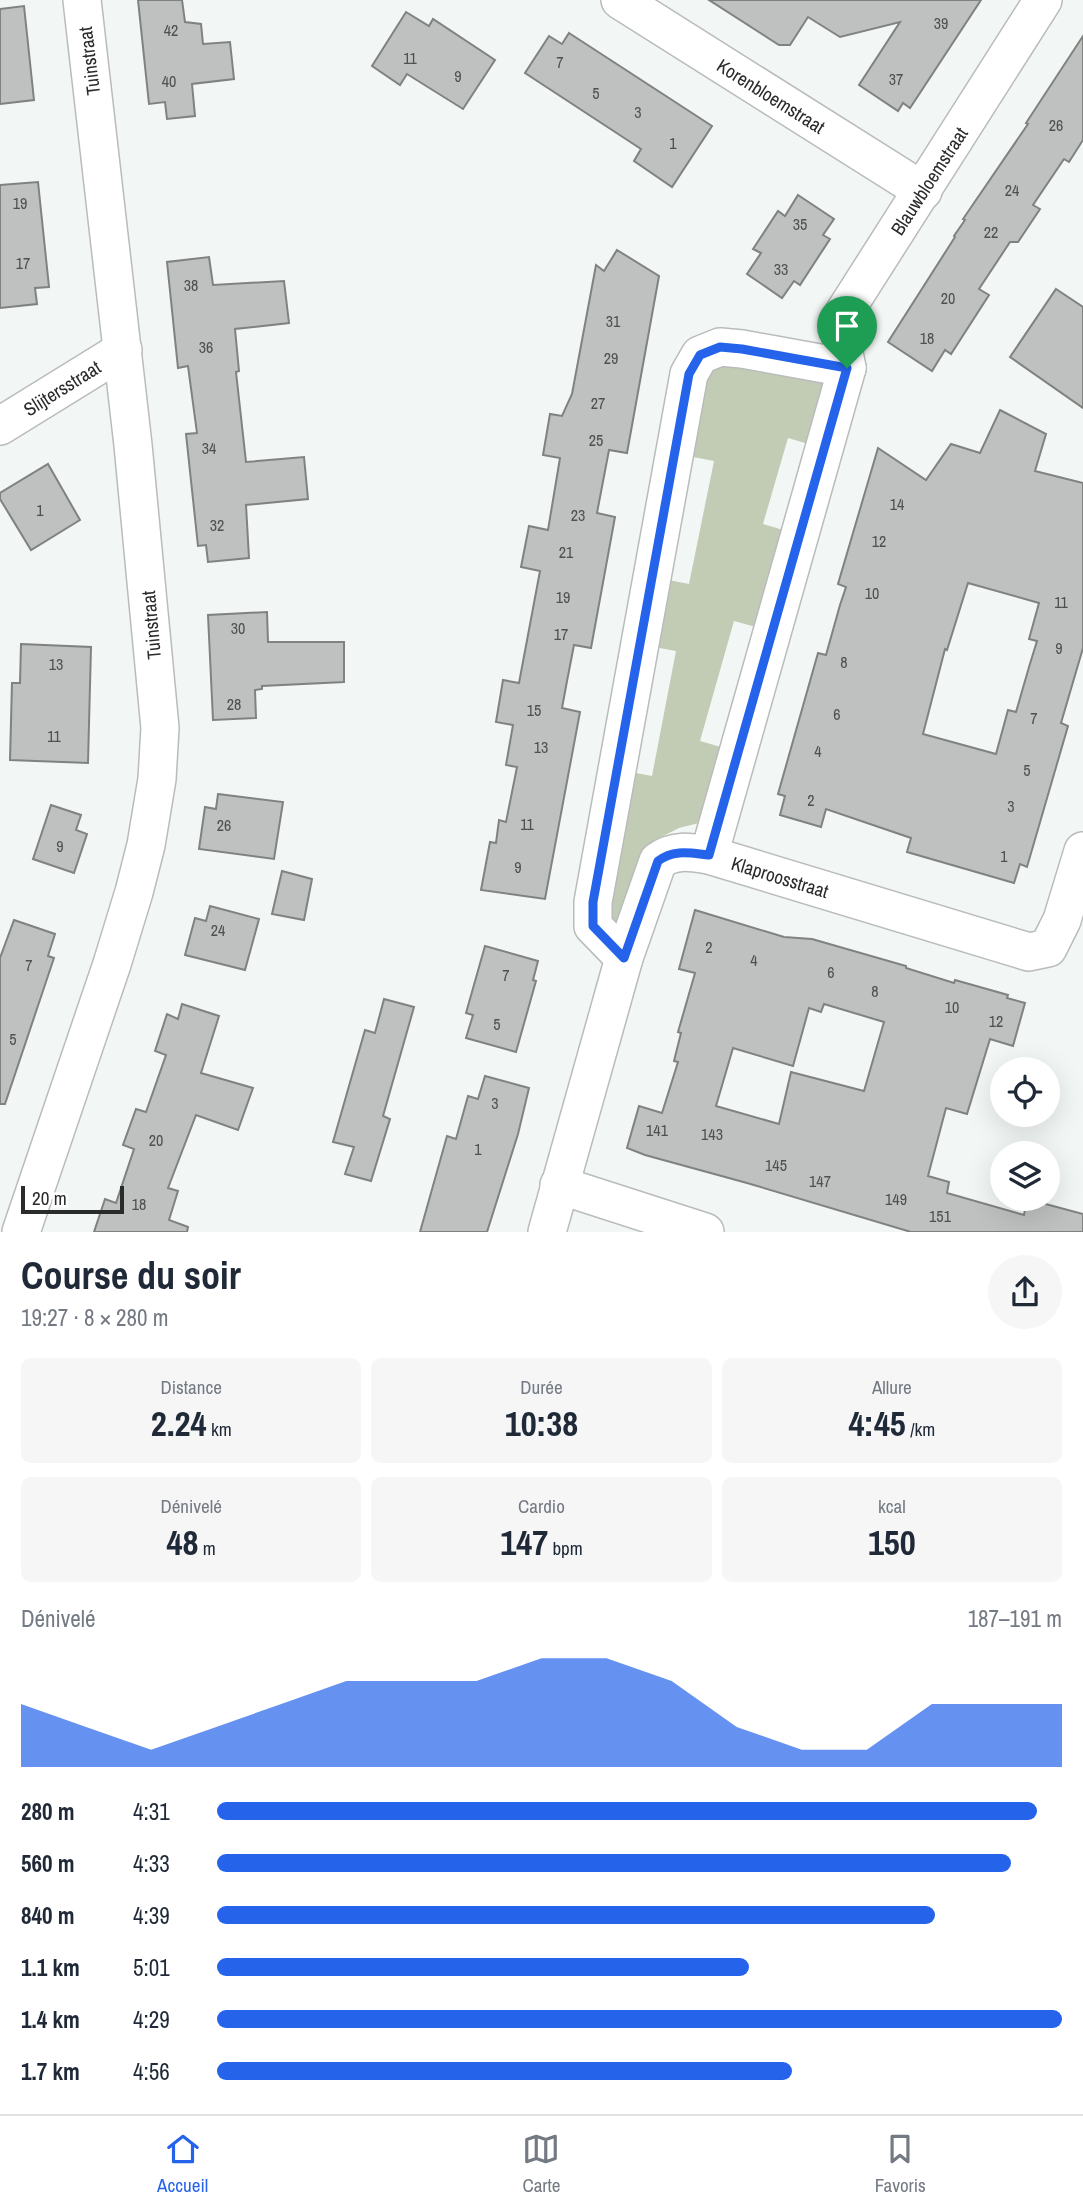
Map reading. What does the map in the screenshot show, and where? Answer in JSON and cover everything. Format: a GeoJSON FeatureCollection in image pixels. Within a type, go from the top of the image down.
{"type":"FeatureCollection","features":[{"type":"Feature","properties":{"kind":"street","name":"Tuinstraat"},"geometry":{"type":"LineString","coordinates":[[21,1232],[127,916],[146,845],[157,779],[160,728],[123,350],[82,0]]}},
{"type":"Feature","properties":{"kind":"street","name":"Korenbloemstraat"},"geometry":{"type":"LineString","coordinates":[[620,0],[923,191]]}},
{"type":"Feature","properties":{"kind":"street","name":"Blauwbloemstraat"},"geometry":{"type":"LineString","coordinates":[[709,855],[847,368],[838,322],[1044,0]]}},
{"type":"Feature","properties":{"kind":"street"},"geometry":{"type":"LineString","coordinates":[[624,958],[593,926],[593,902],[689,374],[700,355],[720,347],[847,368]]}},
{"type":"Feature","properties":{"kind":"street","name":"Slijtersstraat"},"geometry":{"type":"LineString","coordinates":[[0,426],[123,350]]}},
{"type":"Feature","properties":{"kind":"street","name":"Klaproosstraat"},"geometry":{"type":"LineString","coordinates":[[547,1232],[624,958],[658,861],[669,853],[709,855],[1029,952],[1048,948],[1062,920],[1083,851]]}},
{"type":"Feature","properties":{"kind":"street"},"geometry":{"type":"LineString","coordinates":[[559,1185],[705,1232]]}},
{"type":"Feature","properties":{"kind":"green space"},"geometry":{"type":"Polygon","coordinates":[[[707,359],[819,379],[825,387],[815,446],[788,438],[763,524],[790,532],[763,629],[734,621],[700,741],[728,749],[699,823],[679,828],[651,846],[624,920],[612,926],[601,917],[625,771],[652,776],[676,651],[649,646],[658,578],[689,584],[714,461],[683,455],[707,359]]]}},
{"type":"Feature","properties":{"kind":"building"},"geometry":{"type":"Polygon","coordinates":[[[138,0],[182,0],[185,22],[201,24],[203,44],[230,42],[234,79],[192,84],[195,116],[167,119],[165,102],[149,104],[138,0]]]}},
{"type":"Feature","properties":{"kind":"building"},"geometry":{"type":"Polygon","coordinates":[[[709,0],[981,0],[910,108],[903,103],[898,111],[859,85],[900,22],[840,37],[808,17],[790,45],[779,45],[709,0]]]}},
{"type":"Feature","properties":{"kind":"building"},"geometry":{"type":"Polygon","coordinates":[[[24,6],[34,100],[0,104],[0,9],[24,6]]]}},
{"type":"Feature","properties":{"kind":"building"},"geometry":{"type":"Polygon","coordinates":[[[406,12],[429,26],[433,19],[495,60],[463,109],[407,74],[400,85],[372,66],[406,12]]]}},
{"type":"Feature","properties":{"kind":"building"},"geometry":{"type":"Polygon","coordinates":[[[569,33],[712,126],[672,187],[634,161],[641,149],[525,73],[549,36],[562,44],[569,33]]]}},
{"type":"Feature","properties":{"kind":"building"},"geometry":{"type":"Polygon","coordinates":[[[1083,36],[1083,140],[1069,162],[1064,159],[1033,205],[1040,209],[1018,242],[1010,242],[979,289],[989,295],[951,354],[945,350],[932,371],[888,342],[955,237],[965,220],[963,219],[1028,124],[1026,123],[1083,36]]]}},
{"type":"Feature","properties":{"kind":"building"},"geometry":{"type":"Polygon","coordinates":[[[38,182],[49,287],[35,288],[37,304],[0,308],[0,185],[38,182]]]}},
{"type":"Feature","properties":{"kind":"building"},"geometry":{"type":"Polygon","coordinates":[[[798,195],[834,219],[823,235],[830,239],[800,285],[794,281],[782,298],[747,274],[761,253],[753,249],[778,211],[785,216],[798,195]]]}},
{"type":"Feature","properties":{"kind":"building"},"geometry":{"type":"Polygon","coordinates":[[[617,250],[659,276],[627,453],[609,450],[597,513],[615,517],[591,648],[574,645],[562,708],[580,712],[545,899],[481,890],[490,842],[496,843],[499,820],[506,822],[517,767],[506,765],[513,725],[496,722],[503,680],[519,683],[540,571],[521,567],[529,526],[548,530],[560,458],[543,455],[550,414],[562,416],[572,394],[596,265],[604,271],[617,250]]]}},
{"type":"Feature","properties":{"kind":"building"},"geometry":{"type":"Polygon","coordinates":[[[209,257],[213,285],[284,281],[289,323],[235,329],[239,371],[236,372],[246,462],[304,457],[308,499],[246,505],[249,558],[208,562],[206,545],[198,546],[186,434],[197,433],[188,366],[178,368],[167,262],[209,257]]]}},
{"type":"Feature","properties":{"kind":"building"},"geometry":{"type":"Polygon","coordinates":[[[1056,289],[1083,307],[1083,408],[1010,357],[1056,289]]]}},
{"type":"Feature","properties":{"kind":"building"},"geometry":{"type":"Polygon","coordinates":[[[1000,410],[1046,434],[1035,471],[1083,483],[1083,648],[1061,723],[1068,726],[1027,867],[1020,864],[1014,883],[907,852],[911,838],[826,809],[821,827],[780,815],[785,796],[778,794],[818,653],[826,655],[846,587],[838,584],[878,448],[926,480],[951,444],[980,453],[1000,410]],[[968,583],[947,650],[945,649],[923,734],[996,754],[1008,710],[1016,712],[1037,641],[1029,639],[1039,603],[968,583]]]}},
{"type":"Feature","properties":{"kind":"building"},"geometry":{"type":"Polygon","coordinates":[[[48,464],[80,520],[31,550],[0,499],[0,493],[48,464]]]}},
{"type":"Feature","properties":{"kind":"building"},"geometry":{"type":"Polygon","coordinates":[[[267,612],[268,642],[344,642],[344,682],[262,686],[262,689],[255,690],[256,718],[213,720],[208,615],[267,612]]]}},
{"type":"Feature","properties":{"kind":"building"},"geometry":{"type":"Polygon","coordinates":[[[21,644],[91,647],[88,763],[10,760],[12,683],[20,683],[21,644]]]}},
{"type":"Feature","properties":{"kind":"building"},"geometry":{"type":"Polygon","coordinates":[[[218,794],[283,802],[274,859],[199,849],[205,807],[216,809],[218,794]]]}},
{"type":"Feature","properties":{"kind":"building"},"geometry":{"type":"Polygon","coordinates":[[[51,805],[81,815],[76,830],[87,834],[74,873],[33,859],[51,805]]]}},
{"type":"Feature","properties":{"kind":"building"},"geometry":{"type":"Polygon","coordinates":[[[282,871],[312,879],[304,920],[272,914],[282,871]]]}},
{"type":"Feature","properties":{"kind":"building"},"geometry":{"type":"Polygon","coordinates":[[[210,906],[259,919],[245,970],[185,955],[195,918],[206,921],[210,906]]]}},
{"type":"Feature","properties":{"kind":"building"},"geometry":{"type":"Polygon","coordinates":[[[695,910],[784,937],[812,939],[954,983],[955,980],[1008,995],[1007,998],[1025,1003],[1013,1046],[990,1039],[967,1114],[946,1108],[928,1176],[949,1182],[947,1193],[990,1205],[990,1211],[1010,1211],[1024,1215],[1025,1211],[1060,1211],[1060,1208],[1083,1214],[1083,1232],[911,1232],[627,1148],[639,1106],[662,1113],[678,1062],[674,1061],[681,1033],[678,1032],[695,973],[679,969],[695,910]],[[824,1004],[821,1012],[809,1008],[793,1066],[733,1048],[716,1106],[779,1124],[791,1072],[864,1091],[884,1022],[824,1004]]]}},
{"type":"Feature","properties":{"kind":"building"},"geometry":{"type":"Polygon","coordinates":[[[14,920],[55,934],[48,956],[54,958],[5,1104],[0,1104],[0,958],[14,920]]]}},
{"type":"Feature","properties":{"kind":"building"},"geometry":{"type":"Polygon","coordinates":[[[485,946],[538,961],[533,980],[536,981],[516,1052],[466,1038],[473,1015],[466,1013],[485,946]]]}},
{"type":"Feature","properties":{"kind":"building"},"geometry":{"type":"Polygon","coordinates":[[[384,999],[414,1007],[383,1116],[390,1119],[371,1181],[345,1174],[354,1147],[333,1142],[365,1030],[375,1033],[384,999]]]}},
{"type":"Feature","properties":{"kind":"building"},"geometry":{"type":"Polygon","coordinates":[[[182,1004],[219,1016],[201,1073],[253,1088],[238,1130],[196,1115],[168,1188],[178,1191],[169,1220],[188,1227],[187,1232],[94,1232],[105,1199],[116,1203],[134,1149],[123,1145],[136,1109],[146,1112],[166,1055],[155,1051],[167,1014],[178,1019],[182,1004]]]}},
{"type":"Feature","properties":{"kind":"building"},"geometry":{"type":"Polygon","coordinates":[[[485,1076],[529,1088],[518,1134],[487,1232],[420,1232],[447,1136],[456,1139],[468,1096],[478,1099],[485,1076]]]}},
{"type":"Feature","properties":{"kind":"route"},"geometry":{"type":"LineString","coordinates":[[720,347],[847,368],[709,855],[669,853],[658,861],[624,958],[593,926],[593,902],[689,374],[700,355],[720,347]]}}]}
